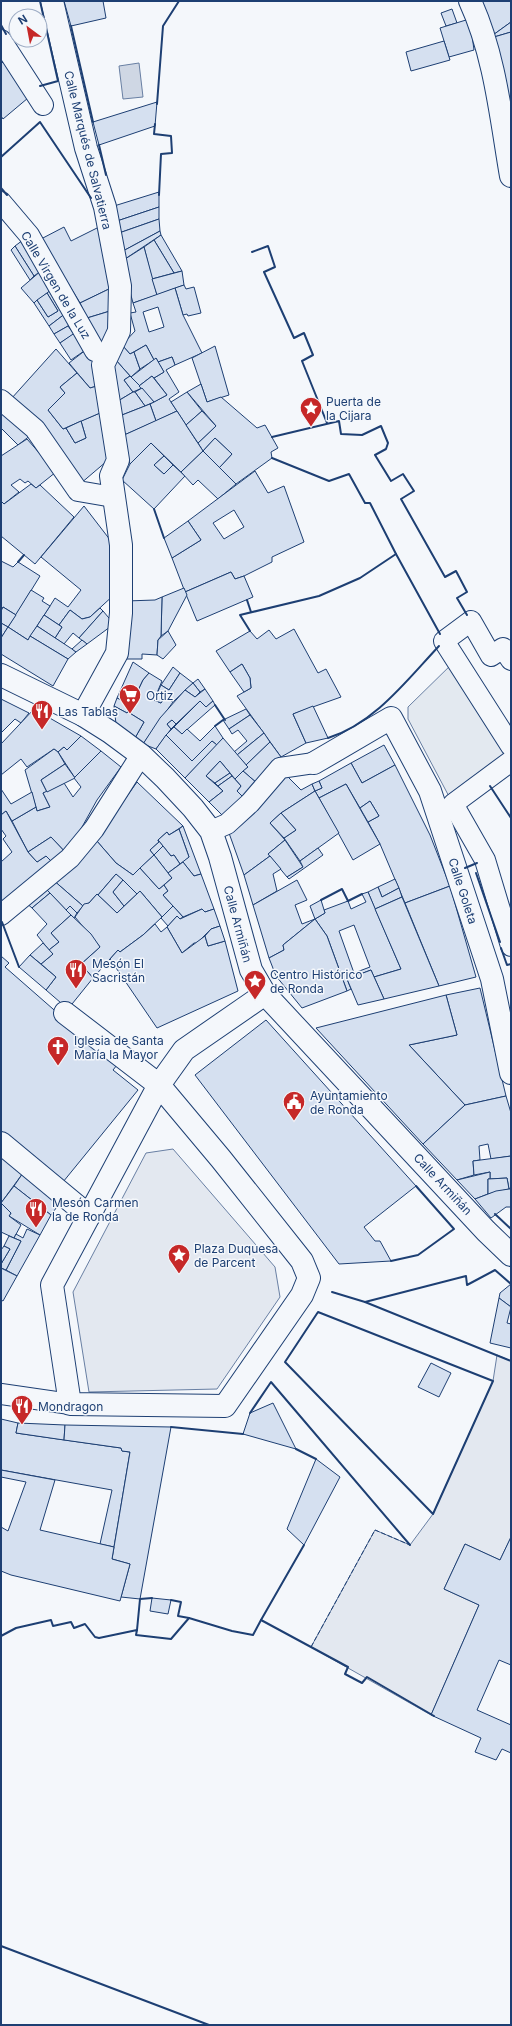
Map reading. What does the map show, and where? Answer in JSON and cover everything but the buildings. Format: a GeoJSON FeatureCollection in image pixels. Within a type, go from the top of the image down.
{"type":"FeatureCollection","features":[{"type":"Feature","properties":{"kind":"street","name":"Calle Marqués de Salvatierra"},"geometry":{"type":"LineString","coordinates":[[52,1],[86,148],[105,207],[120,286],[119,331],[103,365],[118,460],[111,476],[121,545],[121,613],[117,653],[83,715]]}},
{"type":"Feature","properties":{"kind":"street"},"geometry":{"type":"LineString","coordinates":[[470,1],[487,49],[497,94],[511,176]]}},
{"type":"Feature","properties":{"kind":"street"},"geometry":{"type":"LineString","coordinates":[[1,40],[43,105]]}},
{"type":"Feature","properties":{"kind":"street","name":"Calle Virgen de la Luz"},"geometry":{"type":"LineString","coordinates":[[1,202],[29,235],[95,351]]}},
{"type":"Feature","properties":{"kind":"street"},"geometry":{"type":"LineString","coordinates":[[1,400],[35,429],[78,492],[113,497]]}},
{"type":"Feature","properties":{"kind":"street"},"geometry":{"type":"LineString","coordinates":[[511,660],[503,648],[491,656],[471,622],[444,641],[511,746]]}},
{"type":"Feature","properties":{"kind":"street","name":"Calle Armiñán"},"geometry":{"type":"LineString","coordinates":[[1,675],[83,715],[141,755],[193,808],[211,831],[220,857],[250,970],[265,994],[486,1231],[511,1255]]}},
{"type":"Feature","properties":{"kind":"street","name":"Calle Goleta"},"geometry":{"type":"LineString","coordinates":[[314,763],[391,718],[430,791],[492,978],[511,1073]]}},
{"type":"Feature","properties":{"kind":"street"},"geometry":{"type":"LineString","coordinates":[[1,915],[70,858],[94,829],[141,755]]}},
{"type":"Feature","properties":{"kind":"street"},"geometry":{"type":"LineString","coordinates":[[511,761],[453,804],[485,860],[511,946]]}},
{"type":"Feature","properties":{"kind":"street"},"geometry":{"type":"LineString","coordinates":[[211,831],[227,824],[250,803],[280,768],[314,763]]}},
{"type":"Feature","properties":{"kind":"street"},"geometry":{"type":"LineString","coordinates":[[70,1404],[52,1285],[159,1085],[184,1050],[265,994]]}},
{"type":"Feature","properties":{"kind":"street"},"geometry":{"type":"LineString","coordinates":[[1,1394],[70,1404],[225,1406],[302,1295],[308,1278],[302,1261],[221,1159],[159,1085],[65,1013]]}},
{"type":"Feature","properties":{"kind":"street"},"geometry":{"type":"LineString","coordinates":[[1,1143],[89,1216]]}},
{"type":"Feature","properties":{"kind":"shaded area"},"geometry":{"type":"Polygon","coordinates":[[[139,63],[143,97],[123,99],[119,66],[139,63]]]}},
{"type":"Feature","properties":{"kind":"shaded area"},"geometry":{"type":"Polygon","coordinates":[[[456,660],[511,761],[453,804],[408,719],[408,707],[456,660]]]}},
{"type":"Feature","properties":{"kind":"shaded area","name":"Plaza Duquesa de Parcent"},"geometry":{"type":"Polygon","coordinates":[[[173,1149],[275,1267],[280,1297],[217,1389],[89,1392],[73,1292],[146,1153],[173,1149]]]}},
{"type":"Feature","properties":{"kind":"shaded area"},"geometry":{"type":"Polygon","coordinates":[[[497,1355],[511,1361],[511,1537],[500,1560],[465,1544],[444,1589],[479,1605],[431,1715],[311,1647],[375,1530],[410,1545],[433,1514],[493,1381],[497,1355]]]}},
{"type":"Feature","properties":{"kind":"fence"},"geometry":{"type":"LineString","coordinates":[[311,1647],[375,1530],[410,1545]]}},
{"type":"Feature","properties":{"kind":"wall"},"geometry":{"type":"LineString","coordinates":[[40,1],[58,81],[40,86]]}},
{"type":"Feature","properties":{"kind":"wall"},"geometry":{"type":"LineString","coordinates":[[157,104],[163,26],[179,1]]}},
{"type":"Feature","properties":{"kind":"wall"},"geometry":{"type":"LineString","coordinates":[[1,25],[6,34]]}},
{"type":"Feature","properties":{"kind":"wall"},"geometry":{"type":"LineString","coordinates":[[71,26],[93,122]]}},
{"type":"Feature","properties":{"kind":"wall"},"geometry":{"type":"LineString","coordinates":[[1,157],[40,122],[91,198]]}},
{"type":"Feature","properties":{"kind":"wall"},"geometry":{"type":"LineString","coordinates":[[155,124],[154,134],[171,136],[172,153],[161,154],[159,195]]}},
{"type":"Feature","properties":{"kind":"wall"},"geometry":{"type":"LineString","coordinates":[[99,145],[106,175]]}},
{"type":"Feature","properties":{"kind":"wall"},"geometry":{"type":"LineString","coordinates":[[1,188],[7,195]]}},
{"type":"Feature","properties":{"kind":"wall"},"geometry":{"type":"LineString","coordinates":[[252,252],[268,246],[275,267],[264,272],[294,338],[304,333],[313,355],[302,361],[327,423]]}},
{"type":"Feature","properties":{"kind":"wall"},"geometry":{"type":"LineString","coordinates":[[272,437],[339,421],[341,434],[362,435],[381,426],[388,443],[386,449],[375,455],[391,481],[403,474],[414,491],[401,499],[445,577],[456,571],[467,592],[457,598],[467,615]]}},
{"type":"Feature","properties":{"kind":"wall"},"geometry":{"type":"LineString","coordinates":[[250,631],[240,615],[319,596],[360,578],[396,554],[370,503],[365,503],[349,474],[329,481],[272,458]]}},
{"type":"Feature","properties":{"kind":"wall"},"geometry":{"type":"LineString","coordinates":[[154,509],[164,538]]}},
{"type":"Feature","properties":{"kind":"wall"},"geometry":{"type":"LineString","coordinates":[[396,554],[440,634]]}},
{"type":"Feature","properties":{"kind":"wall"},"geometry":{"type":"LineString","coordinates":[[18,562],[24,555]]}},
{"type":"Feature","properties":{"kind":"wall"},"geometry":{"type":"LineString","coordinates":[[247,600],[251,612]]}},
{"type":"Feature","properties":{"kind":"wall"},"geometry":{"type":"LineString","coordinates":[[328,738],[345,731],[375,712],[389,700],[439,646]]}},
{"type":"Feature","properties":{"kind":"wall"},"geometry":{"type":"LineString","coordinates":[[215,705],[225,720]]}},
{"type":"Feature","properties":{"kind":"wall"},"geometry":{"type":"LineString","coordinates":[[215,726],[223,720]]}},
{"type":"Feature","properties":{"kind":"wall"},"geometry":{"type":"LineString","coordinates":[[490,786],[511,818]]}},
{"type":"Feature","properties":{"kind":"wall"},"geometry":{"type":"LineString","coordinates":[[465,868],[477,863]]}},
{"type":"Feature","properties":{"kind":"wall"},"geometry":{"type":"LineString","coordinates":[[476,873],[500,942]]}},
{"type":"Feature","properties":{"kind":"wall"},"geometry":{"type":"LineString","coordinates":[[321,900],[342,889],[348,901],[362,894]]}},
{"type":"Feature","properties":{"kind":"wall"},"geometry":{"type":"LineString","coordinates":[[2,922],[19,967]]}},
{"type":"Feature","properties":{"kind":"wall"},"geometry":{"type":"LineString","coordinates":[[501,948],[507,965],[511,964]]}},
{"type":"Feature","properties":{"kind":"wall"},"geometry":{"type":"LineString","coordinates":[[391,1261],[418,1255],[454,1229],[416,1186]]}},
{"type":"Feature","properties":{"kind":"wall"},"geometry":{"type":"LineString","coordinates":[[495,1214],[511,1229]]}},
{"type":"Feature","properties":{"kind":"wall"},"geometry":{"type":"LineString","coordinates":[[365,1302],[466,1276],[467,1285],[495,1270],[511,1284]]}},
{"type":"Feature","properties":{"kind":"wall"},"geometry":{"type":"LineString","coordinates":[[332,1292],[365,1302],[511,1361]]}},
{"type":"Feature","properties":{"kind":"wall"},"geometry":{"type":"LineString","coordinates":[[318,1312],[493,1381],[433,1514],[285,1362],[318,1312]]}},
{"type":"Feature","properties":{"kind":"wall"},"geometry":{"type":"LineString","coordinates":[[250,1413],[271,1382],[410,1545]]}},
{"type":"Feature","properties":{"kind":"wall"},"geometry":{"type":"LineString","coordinates":[[171,1427],[243,1434]]}},
{"type":"Feature","properties":{"kind":"wall"},"geometry":{"type":"LineString","coordinates":[[296,1449],[316,1459]]}},
{"type":"Feature","properties":{"kind":"wall"},"geometry":{"type":"LineString","coordinates":[[261,1620],[304,1545]]}},
{"type":"Feature","properties":{"kind":"wall"},"geometry":{"type":"LineString","coordinates":[[137,1630],[140,1599],[152,1598]]}},
{"type":"Feature","properties":{"kind":"wall"},"geometry":{"type":"LineString","coordinates":[[171,1600],[181,1602],[178,1616],[189,1618]]}},
{"type":"Feature","properties":{"kind":"wall"},"geometry":{"type":"LineString","coordinates":[[1,1636],[16,1628],[51,1620],[53,1626],[71,1622],[74,1628],[85,1624],[95,1637],[99,1638],[137,1630],[136,1635],[171,1639],[189,1618],[232,1631],[253,1635],[261,1620],[348,1667],[345,1674],[362,1683],[367,1677],[434,1716]]}},
{"type":"Feature","properties":{"kind":"wall"},"geometry":{"type":"LineString","coordinates":[[1,1946],[209,2025]]}},
{"type":"Feature","properties":{"kind":"place","name":"Puerta de la Cijara"},"geometry":{"type":"Point","coordinates":[311,428]}},
{"type":"Feature","properties":{"kind":"place","name":"Ortiz"},"geometry":{"type":"Point","coordinates":[130,714]}},
{"type":"Feature","properties":{"kind":"place","name":"Las Tablas"},"geometry":{"type":"Point","coordinates":[42,730]}},
{"type":"Feature","properties":{"kind":"place","name":"Mesón El Sacristán"},"geometry":{"type":"Point","coordinates":[76,990]}},
{"type":"Feature","properties":{"kind":"place","name":"Centro Histórico de Ronda"},"geometry":{"type":"Point","coordinates":[255,1000]}},
{"type":"Feature","properties":{"kind":"place","name":"Iglesia de Santa María la Mayor"},"geometry":{"type":"Point","coordinates":[58,1066]}},
{"type":"Feature","properties":{"kind":"place","name":"Ayuntamiento de Ronda"},"geometry":{"type":"Point","coordinates":[294,1122]}},
{"type":"Feature","properties":{"kind":"place","name":"Mesón Carmen la de Ronda"},"geometry":{"type":"Point","coordinates":[36,1228]}},
{"type":"Feature","properties":{"kind":"place","name":"Plaza Duquesa de Parcent"},"geometry":{"type":"Point","coordinates":[179,1274]}},
{"type":"Feature","properties":{"kind":"place","name":"Mondragon"},"geometry":{"type":"Point","coordinates":[22,1426]}}]}
